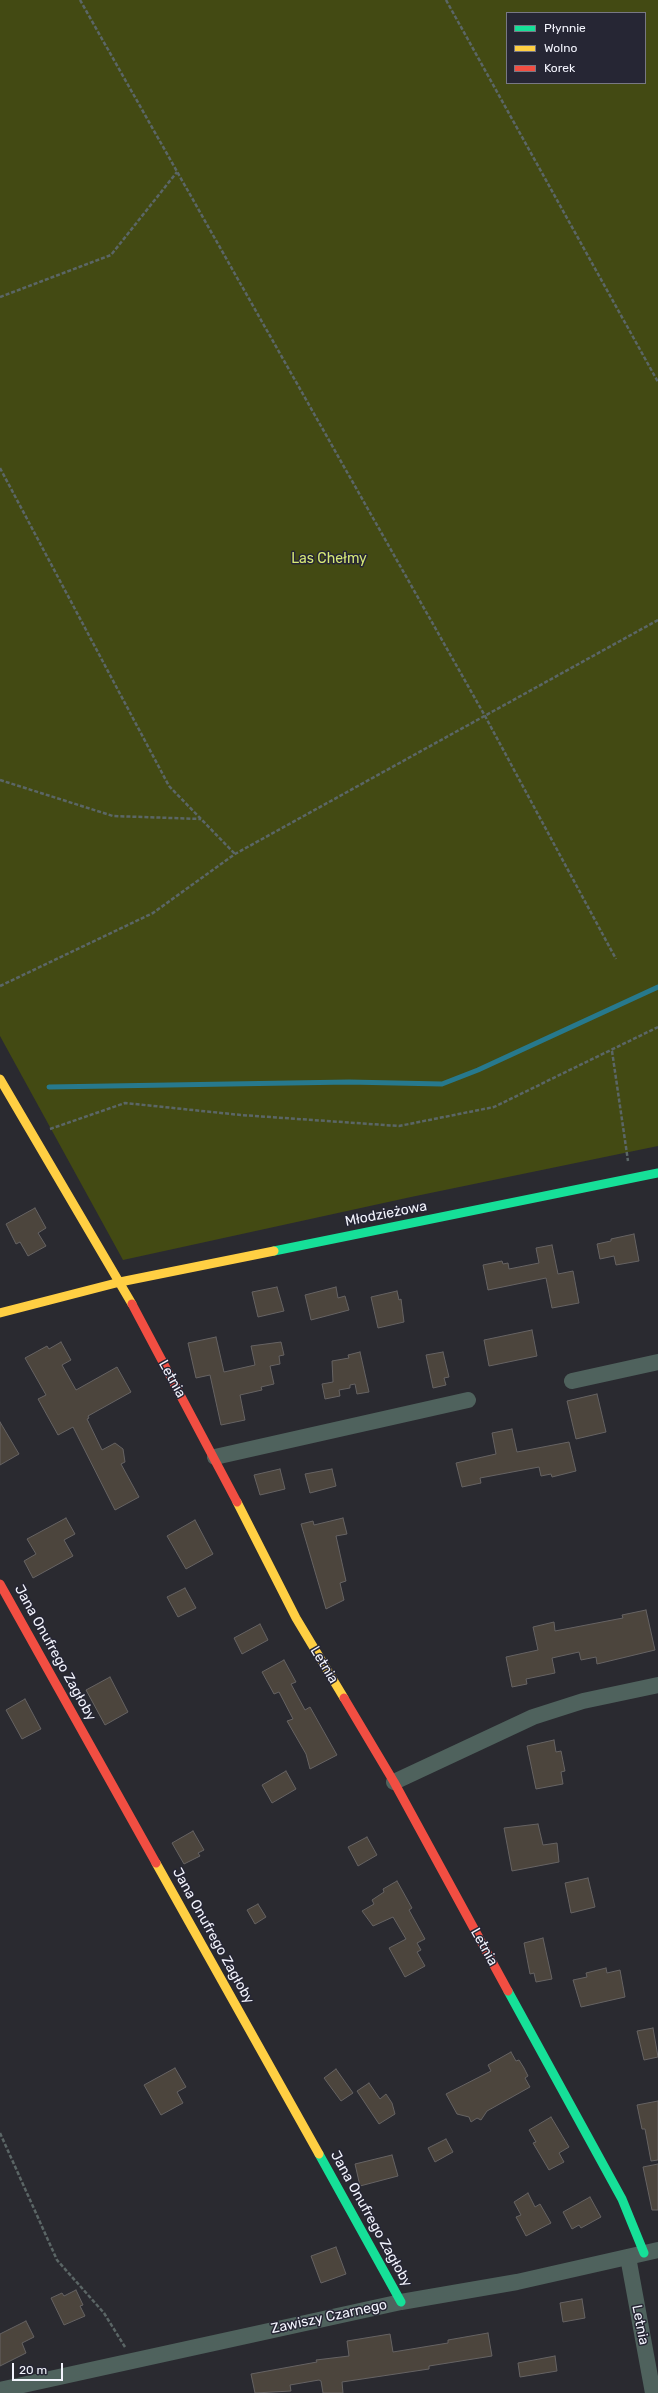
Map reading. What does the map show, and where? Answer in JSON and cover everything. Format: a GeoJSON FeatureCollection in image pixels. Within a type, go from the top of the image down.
{"type":"FeatureCollection","features":[{"type":"Feature","properties":{"kind":"street","name":"Letnia"},"geometry":{"type":"LineString","coordinates":[[0,1079],[120,1282],[215,1457],[296,1618],[394,1782],[651,2252]]}},
{"type":"Feature","properties":{"kind":"street","name":"Młodzieżowa"},"geometry":{"type":"LineString","coordinates":[[0,1313],[120,1282],[658,1174]]}},
{"type":"Feature","properties":{"kind":"street"},"geometry":{"type":"LineString","coordinates":[[572,1381],[658,1362]]}},
{"type":"Feature","properties":{"kind":"street"},"geometry":{"type":"LineString","coordinates":[[215,1457],[468,1400]]}},
{"type":"Feature","properties":{"kind":"street","name":"Jana Onufrego Zagłoby"},"geometry":{"type":"LineString","coordinates":[[0,1584],[401,2302]]}},
{"type":"Feature","properties":{"kind":"street"},"geometry":{"type":"LineString","coordinates":[[394,1782],[533,1717],[583,1701],[658,1685]]}},
{"type":"Feature","properties":{"kind":"street","name":"Zawiszy Czarnego"},"geometry":{"type":"LineString","coordinates":[[0,2390],[401,2302],[517,2282],[651,2252]]}},
{"type":"Feature","properties":{"kind":"street","name":"Letnia"},"geometry":{"type":"LineString","coordinates":[[628,2256],[653,2393]]}},
{"type":"Feature","properties":{"kind":"path"},"geometry":{"type":"LineString","coordinates":[[80,0],[485,716],[616,959]]}},
{"type":"Feature","properties":{"kind":"path"},"geometry":{"type":"LineString","coordinates":[[446,0],[658,382]]}},
{"type":"Feature","properties":{"kind":"path"},"geometry":{"type":"LineString","coordinates":[[0,297],[111,255],[177,172]]}},
{"type":"Feature","properties":{"kind":"path"},"geometry":{"type":"LineString","coordinates":[[0,468],[169,786],[235,854]]}},
{"type":"Feature","properties":{"kind":"path"},"geometry":{"type":"LineString","coordinates":[[0,986],[154,913],[235,854],[658,620]]}},
{"type":"Feature","properties":{"kind":"path"},"geometry":{"type":"LineString","coordinates":[[0,780],[113,816],[201,819]]}},
{"type":"Feature","properties":{"kind":"path"},"geometry":{"type":"LineString","coordinates":[[32,1135],[125,1104],[241,1115],[399,1126],[494,1107],[658,1027]]}},
{"type":"Feature","properties":{"kind":"path"},"geometry":{"type":"LineString","coordinates":[[612,1050],[630,1180]]}},
{"type":"Feature","properties":{"kind":"path"},"geometry":{"type":"LineString","coordinates":[[0,2133],[57,2260],[104,2314],[127,2351]]}},
{"type":"Feature","properties":{"kind":"green space","name":"Las Chełmy"},"geometry":{"type":"Polygon","coordinates":[[[0,0],[658,0],[658,1146],[411,1197],[123,1260],[0,1036],[0,0]]]}},
{"type":"Feature","properties":{"kind":"building"},"geometry":{"type":"Polygon","coordinates":[[[35,1208],[46,1228],[38,1233],[46,1246],[28,1256],[20,1242],[16,1244],[6,1224],[35,1208]]]}},
{"type":"Feature","properties":{"kind":"building"},"geometry":{"type":"Polygon","coordinates":[[[634,1234],[639,1261],[616,1265],[614,1256],[600,1259],[597,1244],[634,1234]]]}},
{"type":"Feature","properties":{"kind":"building"},"geometry":{"type":"Polygon","coordinates":[[[552,1245],[558,1274],[573,1271],[579,1303],[552,1308],[546,1278],[488,1290],[483,1265],[502,1261],[503,1264],[508,1263],[509,1269],[539,1263],[536,1248],[552,1245]]]}},
{"type":"Feature","properties":{"kind":"building"},"geometry":{"type":"Polygon","coordinates":[[[277,1287],[284,1311],[258,1317],[252,1292],[277,1287]]]}},
{"type":"Feature","properties":{"kind":"building"},"geometry":{"type":"Polygon","coordinates":[[[336,1287],[338,1298],[345,1296],[349,1310],[311,1320],[305,1295],[336,1287]]]}},
{"type":"Feature","properties":{"kind":"building"},"geometry":{"type":"Polygon","coordinates":[[[397,1291],[399,1300],[401,1299],[404,1322],[378,1328],[371,1297],[397,1291]]]}},
{"type":"Feature","properties":{"kind":"building"},"geometry":{"type":"Polygon","coordinates":[[[532,1330],[537,1356],[489,1366],[484,1340],[532,1330]]]}},
{"type":"Feature","properties":{"kind":"building"},"geometry":{"type":"Polygon","coordinates":[[[216,1337],[224,1372],[255,1365],[251,1346],[281,1342],[284,1355],[279,1356],[280,1364],[270,1366],[274,1384],[261,1387],[262,1390],[240,1395],[245,1420],[221,1425],[210,1375],[196,1378],[188,1343],[216,1337]]]}},
{"type":"Feature","properties":{"kind":"building"},"geometry":{"type":"Polygon","coordinates":[[[61,1342],[71,1360],[62,1365],[76,1390],[117,1367],[131,1392],[88,1416],[89,1418],[87,1419],[102,1450],[115,1443],[123,1449],[125,1462],[121,1464],[139,1497],[115,1510],[73,1427],[58,1435],[38,1399],[46,1395],[25,1358],[47,1346],[49,1349],[61,1342]]]}},
{"type":"Feature","properties":{"kind":"building"},"geometry":{"type":"Polygon","coordinates":[[[360,1352],[369,1392],[357,1394],[355,1384],[350,1385],[350,1388],[339,1390],[340,1396],[325,1399],[322,1384],[333,1382],[332,1361],[349,1358],[348,1355],[360,1352]]]}},
{"type":"Feature","properties":{"kind":"building"},"geometry":{"type":"Polygon","coordinates":[[[443,1352],[449,1377],[444,1378],[446,1385],[433,1388],[426,1355],[443,1352]]]}},
{"type":"Feature","properties":{"kind":"building"},"geometry":{"type":"Polygon","coordinates":[[[597,1394],[606,1432],[576,1439],[567,1401],[597,1394]]]}},
{"type":"Feature","properties":{"kind":"building"},"geometry":{"type":"Polygon","coordinates":[[[0,1422],[19,1454],[0,1465],[0,1422]]]}},
{"type":"Feature","properties":{"kind":"building"},"geometry":{"type":"Polygon","coordinates":[[[512,1429],[517,1452],[569,1442],[576,1471],[552,1477],[551,1474],[541,1476],[539,1467],[480,1478],[481,1483],[462,1487],[456,1463],[496,1454],[492,1433],[512,1429]]]}},
{"type":"Feature","properties":{"kind":"building"},"geometry":{"type":"Polygon","coordinates":[[[280,1469],[285,1489],[260,1495],[254,1475],[280,1469]]]}},
{"type":"Feature","properties":{"kind":"building"},"geometry":{"type":"Polygon","coordinates":[[[332,1469],[336,1486],[310,1493],[305,1474],[332,1469]]]}},
{"type":"Feature","properties":{"kind":"building"},"geometry":{"type":"Polygon","coordinates":[[[66,1518],[75,1534],[64,1540],[73,1556],[33,1578],[24,1561],[36,1554],[27,1539],[66,1518]]]}},
{"type":"Feature","properties":{"kind":"building"},"geometry":{"type":"Polygon","coordinates":[[[343,1518],[347,1534],[336,1536],[346,1581],[340,1583],[344,1600],[326,1609],[301,1524],[313,1521],[314,1525],[343,1518]]]}},
{"type":"Feature","properties":{"kind":"building"},"geometry":{"type":"Polygon","coordinates":[[[195,1520],[213,1554],[186,1569],[167,1536],[195,1520]]]}},
{"type":"Feature","properties":{"kind":"building"},"geometry":{"type":"Polygon","coordinates":[[[185,1588],[196,1608],[178,1617],[167,1597],[185,1588]]]}},
{"type":"Feature","properties":{"kind":"building"},"geometry":{"type":"Polygon","coordinates":[[[646,1610],[655,1650],[597,1664],[596,1657],[581,1660],[579,1652],[552,1658],[555,1673],[526,1679],[527,1684],[512,1687],[506,1657],[538,1650],[533,1627],[554,1622],[555,1631],[623,1618],[622,1615],[646,1610]]]}},
{"type":"Feature","properties":{"kind":"building"},"geometry":{"type":"Polygon","coordinates":[[[260,1624],[268,1640],[242,1654],[234,1638],[260,1624]]]}},
{"type":"Feature","properties":{"kind":"building"},"geometry":{"type":"Polygon","coordinates":[[[284,1660],[296,1682],[291,1684],[305,1710],[310,1707],[337,1755],[310,1769],[306,1754],[287,1721],[293,1719],[279,1692],[274,1694],[262,1672],[284,1660]]]}},
{"type":"Feature","properties":{"kind":"building"},"geometry":{"type":"Polygon","coordinates":[[[110,1677],[128,1712],[105,1725],[86,1690],[110,1677]]]}},
{"type":"Feature","properties":{"kind":"building"},"geometry":{"type":"Polygon","coordinates":[[[25,1699],[41,1729],[22,1739],[6,1710],[25,1699]]]}},
{"type":"Feature","properties":{"kind":"building"},"geometry":{"type":"Polygon","coordinates":[[[554,1740],[556,1752],[561,1751],[565,1771],[561,1772],[563,1784],[536,1789],[527,1746],[554,1740]]]}},
{"type":"Feature","properties":{"kind":"building"},"geometry":{"type":"Polygon","coordinates":[[[286,1771],[296,1789],[272,1803],[262,1785],[286,1771]]]}},
{"type":"Feature","properties":{"kind":"building"},"geometry":{"type":"Polygon","coordinates":[[[538,1824],[543,1845],[557,1843],[559,1862],[512,1871],[504,1828],[538,1824]]]}},
{"type":"Feature","properties":{"kind":"building"},"geometry":{"type":"Polygon","coordinates":[[[193,1831],[204,1850],[198,1853],[200,1856],[184,1864],[172,1843],[193,1831]]]}},
{"type":"Feature","properties":{"kind":"building"},"geometry":{"type":"Polygon","coordinates":[[[367,1837],[377,1855],[358,1866],[348,1847],[367,1837]]]}},
{"type":"Feature","properties":{"kind":"building"},"geometry":{"type":"Polygon","coordinates":[[[588,1878],[595,1907],[571,1913],[565,1883],[588,1878]]]}},
{"type":"Feature","properties":{"kind":"building"},"geometry":{"type":"Polygon","coordinates":[[[397,1881],[412,1908],[409,1910],[425,1939],[417,1943],[421,1950],[417,1952],[425,1966],[405,1977],[389,1948],[406,1939],[393,1917],[373,1926],[362,1911],[374,1904],[372,1900],[384,1892],[383,1889],[397,1881]]]}},
{"type":"Feature","properties":{"kind":"building"},"geometry":{"type":"Polygon","coordinates":[[[258,1904],[266,1917],[255,1924],[247,1910],[258,1904]]]}},
{"type":"Feature","properties":{"kind":"building"},"geometry":{"type":"Polygon","coordinates":[[[543,1938],[552,1979],[536,1982],[534,1973],[530,1974],[524,1943],[543,1938]]]}},
{"type":"Feature","properties":{"kind":"building"},"geometry":{"type":"Polygon","coordinates":[[[606,1968],[607,1973],[620,1970],[625,1997],[581,2007],[573,1980],[587,1977],[586,1973],[606,1968]]]}},
{"type":"Feature","properties":{"kind":"building"},"geometry":{"type":"Polygon","coordinates":[[[653,2028],[658,2057],[644,2060],[637,2031],[653,2028]]]}},
{"type":"Feature","properties":{"kind":"building"},"geometry":{"type":"Polygon","coordinates":[[[511,2052],[516,2061],[519,2060],[524,2068],[528,2076],[525,2078],[530,2087],[487,2111],[481,2120],[477,2118],[471,2122],[469,2117],[457,2114],[446,2094],[491,2071],[488,2065],[511,2052]]]}},
{"type":"Feature","properties":{"kind":"building"},"geometry":{"type":"Polygon","coordinates":[[[175,2068],[186,2087],[177,2092],[183,2103],[161,2115],[144,2085],[175,2068]]]}},
{"type":"Feature","properties":{"kind":"building"},"geometry":{"type":"Polygon","coordinates":[[[336,2069],[353,2093],[341,2101],[324,2078],[336,2069]]]}},
{"type":"Feature","properties":{"kind":"building"},"geometry":{"type":"Polygon","coordinates":[[[369,2083],[380,2099],[386,2094],[392,2103],[395,2114],[379,2124],[357,2091],[369,2083]]]}},
{"type":"Feature","properties":{"kind":"building"},"geometry":{"type":"Polygon","coordinates":[[[658,2101],[658,2160],[651,2161],[645,2129],[642,2129],[637,2105],[658,2101]]]}},
{"type":"Feature","properties":{"kind":"building"},"geometry":{"type":"Polygon","coordinates":[[[551,2117],[569,2147],[559,2153],[564,2162],[549,2170],[533,2143],[536,2142],[529,2130],[551,2117]]]}},
{"type":"Feature","properties":{"kind":"building"},"geometry":{"type":"Polygon","coordinates":[[[446,2139],[453,2152],[435,2162],[428,2148],[446,2139]]]}},
{"type":"Feature","properties":{"kind":"building"},"geometry":{"type":"Polygon","coordinates":[[[392,2155],[398,2176],[360,2186],[355,2164],[392,2155]]]}},
{"type":"Feature","properties":{"kind":"building"},"geometry":{"type":"Polygon","coordinates":[[[658,2164],[658,2210],[652,2210],[643,2167],[658,2164]]]}},
{"type":"Feature","properties":{"kind":"building"},"geometry":{"type":"Polygon","coordinates":[[[528,2193],[535,2207],[540,2204],[551,2223],[526,2236],[516,2217],[521,2215],[514,2202],[528,2193]]]}},
{"type":"Feature","properties":{"kind":"building"},"geometry":{"type":"Polygon","coordinates":[[[590,2197],[601,2217],[581,2228],[579,2225],[572,2229],[563,2212],[590,2197]]]}},
{"type":"Feature","properties":{"kind":"building"},"geometry":{"type":"Polygon","coordinates":[[[336,2247],[346,2274],[321,2283],[311,2256],[336,2247]]]}},
{"type":"Feature","properties":{"kind":"building"},"geometry":{"type":"Polygon","coordinates":[[[76,2290],[83,2305],[80,2306],[85,2316],[64,2325],[51,2298],[62,2293],[64,2296],[76,2290]]]}},
{"type":"Feature","properties":{"kind":"building"},"geometry":{"type":"Polygon","coordinates":[[[582,2299],[585,2318],[563,2322],[560,2303],[582,2299]]]}},
{"type":"Feature","properties":{"kind":"building"},"geometry":{"type":"Polygon","coordinates":[[[26,2321],[34,2337],[22,2343],[26,2353],[0,2366],[0,2334],[26,2321]]]}},
{"type":"Feature","properties":{"kind":"building"},"geometry":{"type":"Polygon","coordinates":[[[488,2333],[492,2356],[429,2366],[429,2369],[342,2382],[343,2393],[323,2393],[321,2381],[319,2380],[290,2385],[291,2391],[255,2393],[251,2374],[317,2362],[316,2360],[349,2356],[347,2341],[390,2334],[393,2352],[448,2343],[448,2340],[488,2333]]]}},
{"type":"Feature","properties":{"kind":"building"},"geometry":{"type":"Polygon","coordinates":[[[555,2356],[557,2371],[520,2377],[518,2363],[555,2356]]]}},
{"type":"Feature","properties":{"kind":"waterway"},"geometry":{"type":"LineString","coordinates":[[49,1087],[349,1082],[442,1084],[478,1070],[658,987]]}},
{"type":"Feature","properties":{"kind":"traffic: fast"},"geometry":{"type":"LineString","coordinates":[[274,1251],[658,1173]]}},
{"type":"Feature","properties":{"kind":"traffic: fast"},"geometry":{"type":"LineString","coordinates":[[508,1991],[622,2199],[644,2253]]}},
{"type":"Feature","properties":{"kind":"traffic: fast"},"geometry":{"type":"LineString","coordinates":[[319,2154],[401,2302]]}},
{"type":"Feature","properties":{"kind":"traffic: slow"},"geometry":{"type":"LineString","coordinates":[[0,1079],[132,1304]]}},
{"type":"Feature","properties":{"kind":"traffic: slow"},"geometry":{"type":"LineString","coordinates":[[0,1313],[120,1282],[274,1251]]}},
{"type":"Feature","properties":{"kind":"traffic: slow"},"geometry":{"type":"LineString","coordinates":[[237,1502],[296,1618],[344,1698]]}},
{"type":"Feature","properties":{"kind":"traffic: slow"},"geometry":{"type":"LineString","coordinates":[[156,1863],[319,2154]]}},
{"type":"Feature","properties":{"kind":"traffic: jam"},"geometry":{"type":"LineString","coordinates":[[132,1304],[237,1502]]}},
{"type":"Feature","properties":{"kind":"traffic: jam"},"geometry":{"type":"LineString","coordinates":[[0,1584],[156,1863]]}},
{"type":"Feature","properties":{"kind":"traffic: jam"},"geometry":{"type":"LineString","coordinates":[[344,1698],[394,1782],[508,1991]]}}]}
